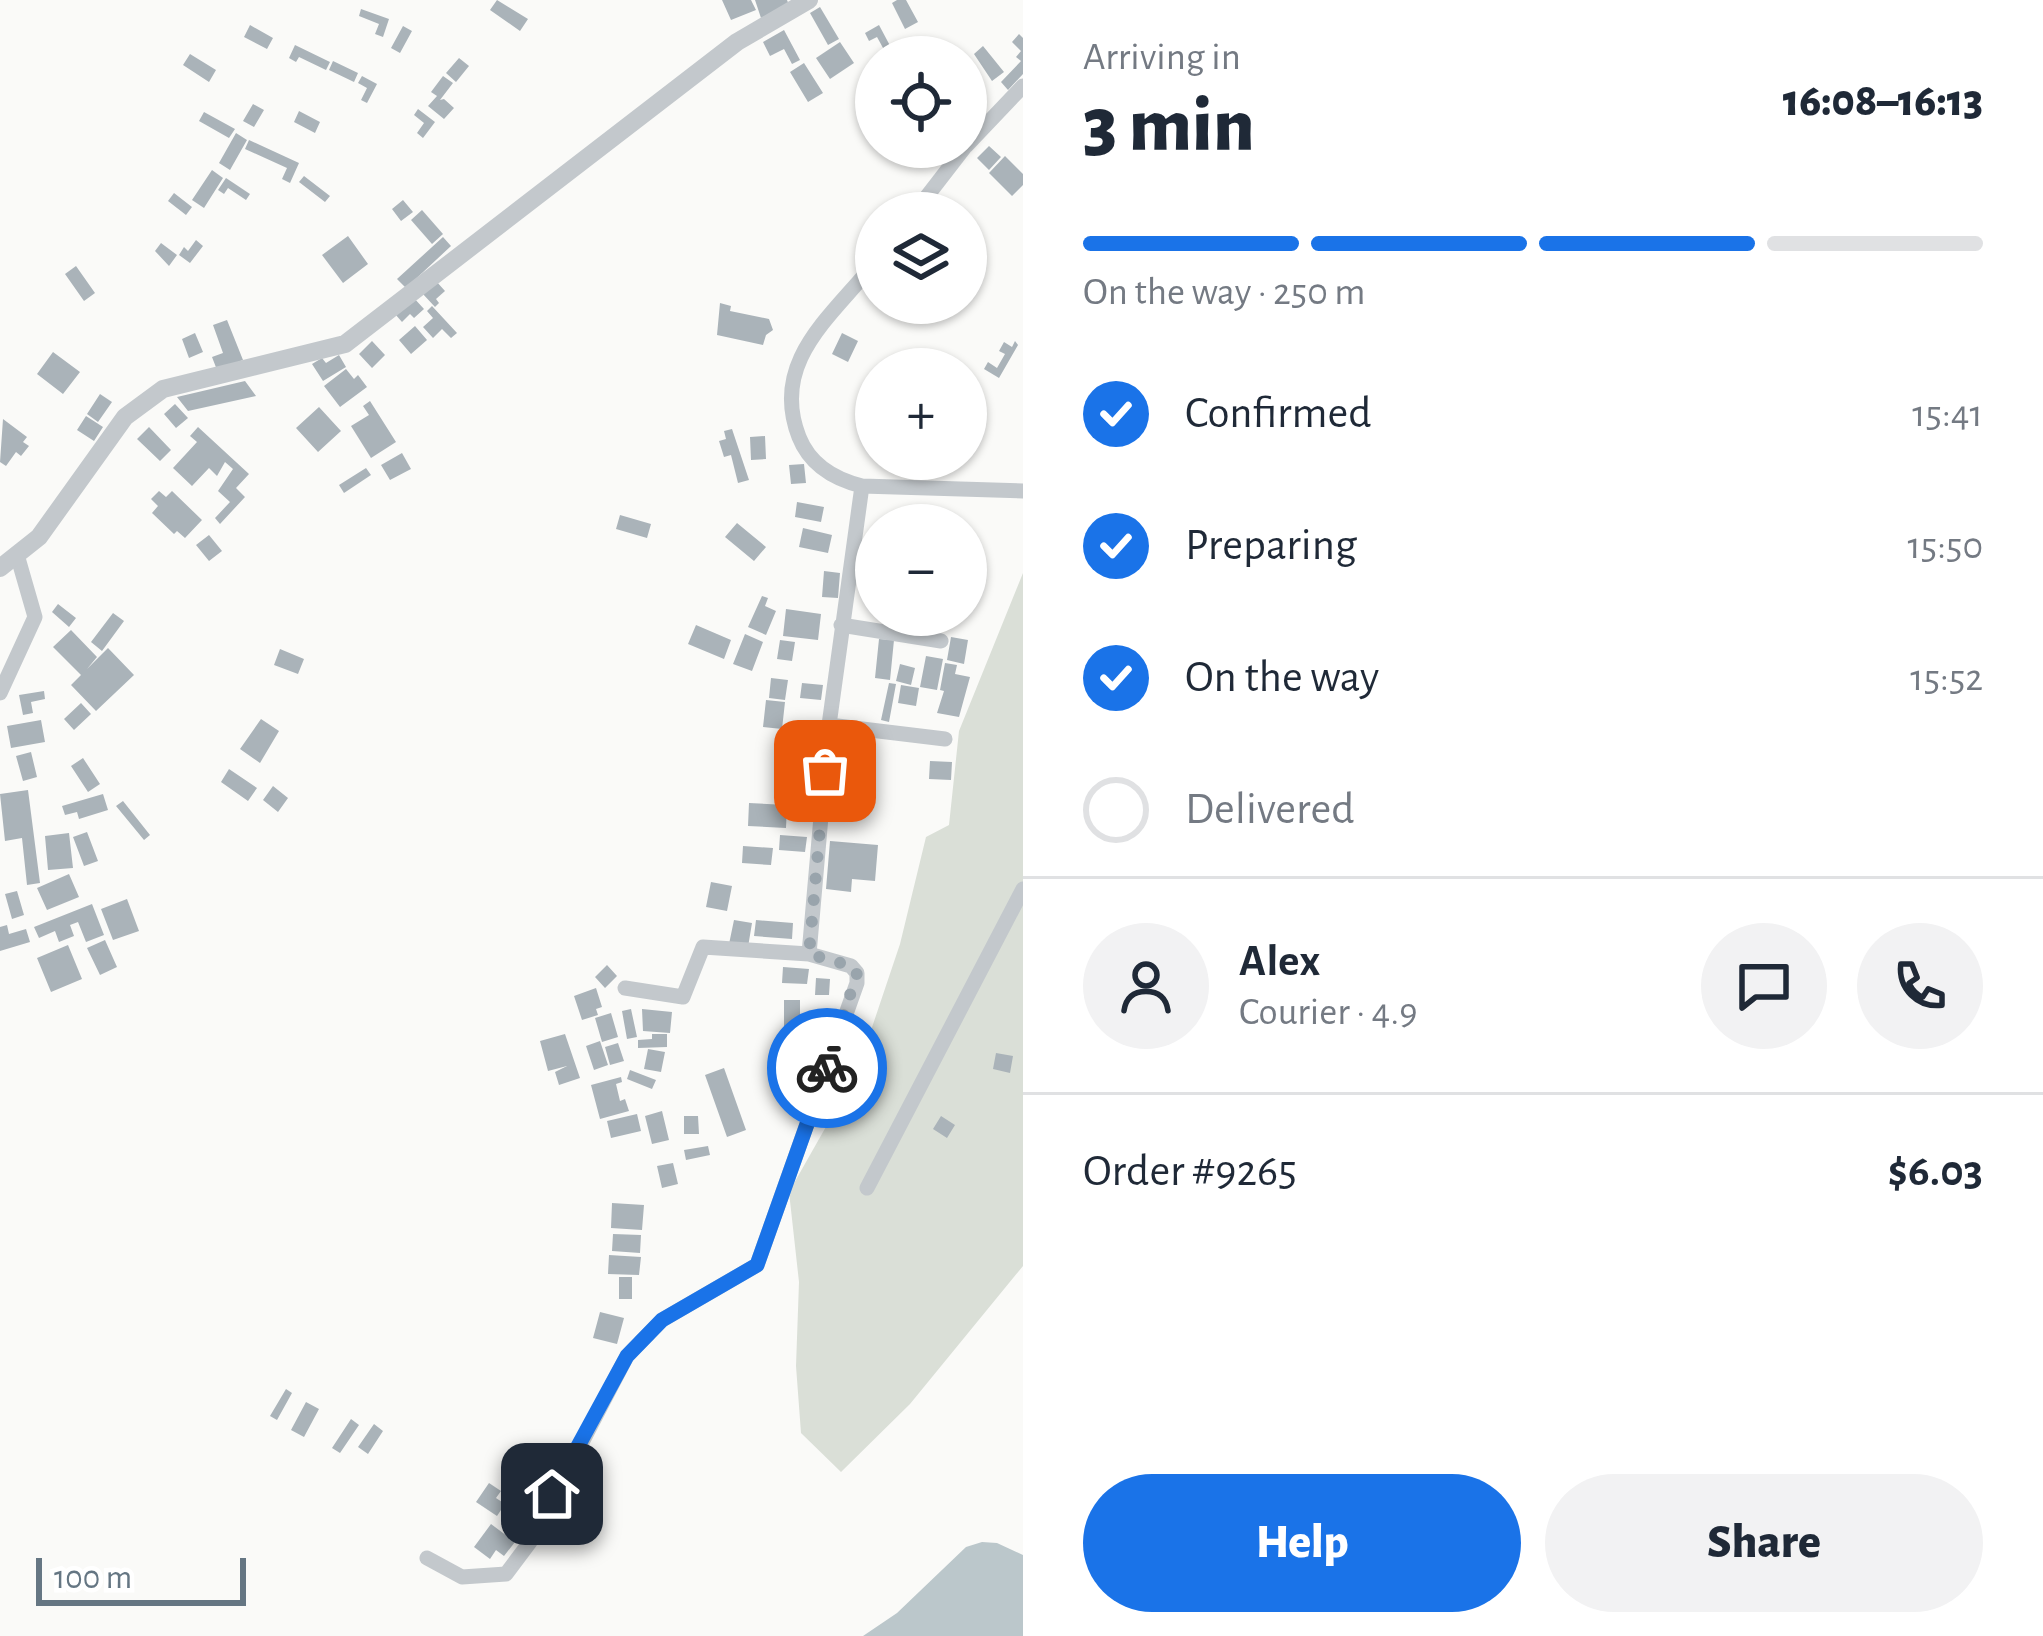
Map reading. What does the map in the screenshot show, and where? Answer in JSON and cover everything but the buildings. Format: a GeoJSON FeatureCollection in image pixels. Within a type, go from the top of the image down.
{"type":"FeatureCollection","features":[{"type":"Feature","properties":{"kind":"street"},"geometry":{"type":"LineString","coordinates":[[0,568],[40,538],[125,417],[163,389],[345,344],[737,42],[809,0]]}},
{"type":"Feature","properties":{"kind":"street"},"geometry":{"type":"LineString","coordinates":[[987,123],[1023,86]]}},
{"type":"Feature","properties":{"kind":"street"},"geometry":{"type":"LineString","coordinates":[[930,192],[948,168]]}},
{"type":"Feature","properties":{"kind":"street"},"geometry":{"type":"LineString","coordinates":[[855,285],[814,333],[791,374],[794,422],[802,445],[837,480],[862,486],[1023,490]]}},
{"type":"Feature","properties":{"kind":"street"},"geometry":{"type":"LineString","coordinates":[[809,954],[829,725],[862,486]]}},
{"type":"Feature","properties":{"kind":"street"},"geometry":{"type":"LineString","coordinates":[[0,693],[35,617],[18,558]]}},
{"type":"Feature","properties":{"kind":"street"},"geometry":{"type":"LineString","coordinates":[[841,625],[941,640]]}},
{"type":"Feature","properties":{"kind":"street"},"geometry":{"type":"LineString","coordinates":[[829,725],[945,739]]}},
{"type":"Feature","properties":{"kind":"street"},"geometry":{"type":"LineString","coordinates":[[867,1188],[1023,890]]}},
{"type":"Feature","properties":{"kind":"street"},"geometry":{"type":"LineString","coordinates":[[427,1558],[462,1577],[506,1574],[530,1542],[627,1356],[662,1320],[757,1265],[857,973],[851,966],[809,954],[703,947],[683,997],[625,988]]}},
{"type":"Feature","properties":{"kind":"shaded area"},"geometry":{"type":"Polygon","coordinates":[[[1023,573],[1023,1266],[910,1404],[841,1472],[801,1433],[796,1366],[799,1282],[789,1192],[857,1072],[900,944],[926,837],[949,825],[959,731],[1023,573]]]}},
{"type":"Feature","properties":{"kind":"shaded area"},"geometry":{"type":"Polygon","coordinates":[[[982,1542],[1023,1555],[1023,1636],[863,1636],[897,1613],[966,1547],[982,1542]]]}},
{"type":"Feature","properties":{"kind":"way so far"},"geometry":{"type":"LineString","coordinates":[[825,771],[809,954],[851,966],[857,973],[827,1068]]}},
{"type":"Feature","properties":{"kind":"route"},"geometry":{"type":"LineString","coordinates":[[552,1494],[627,1356],[662,1320],[757,1265],[827,1068]]}}]}
